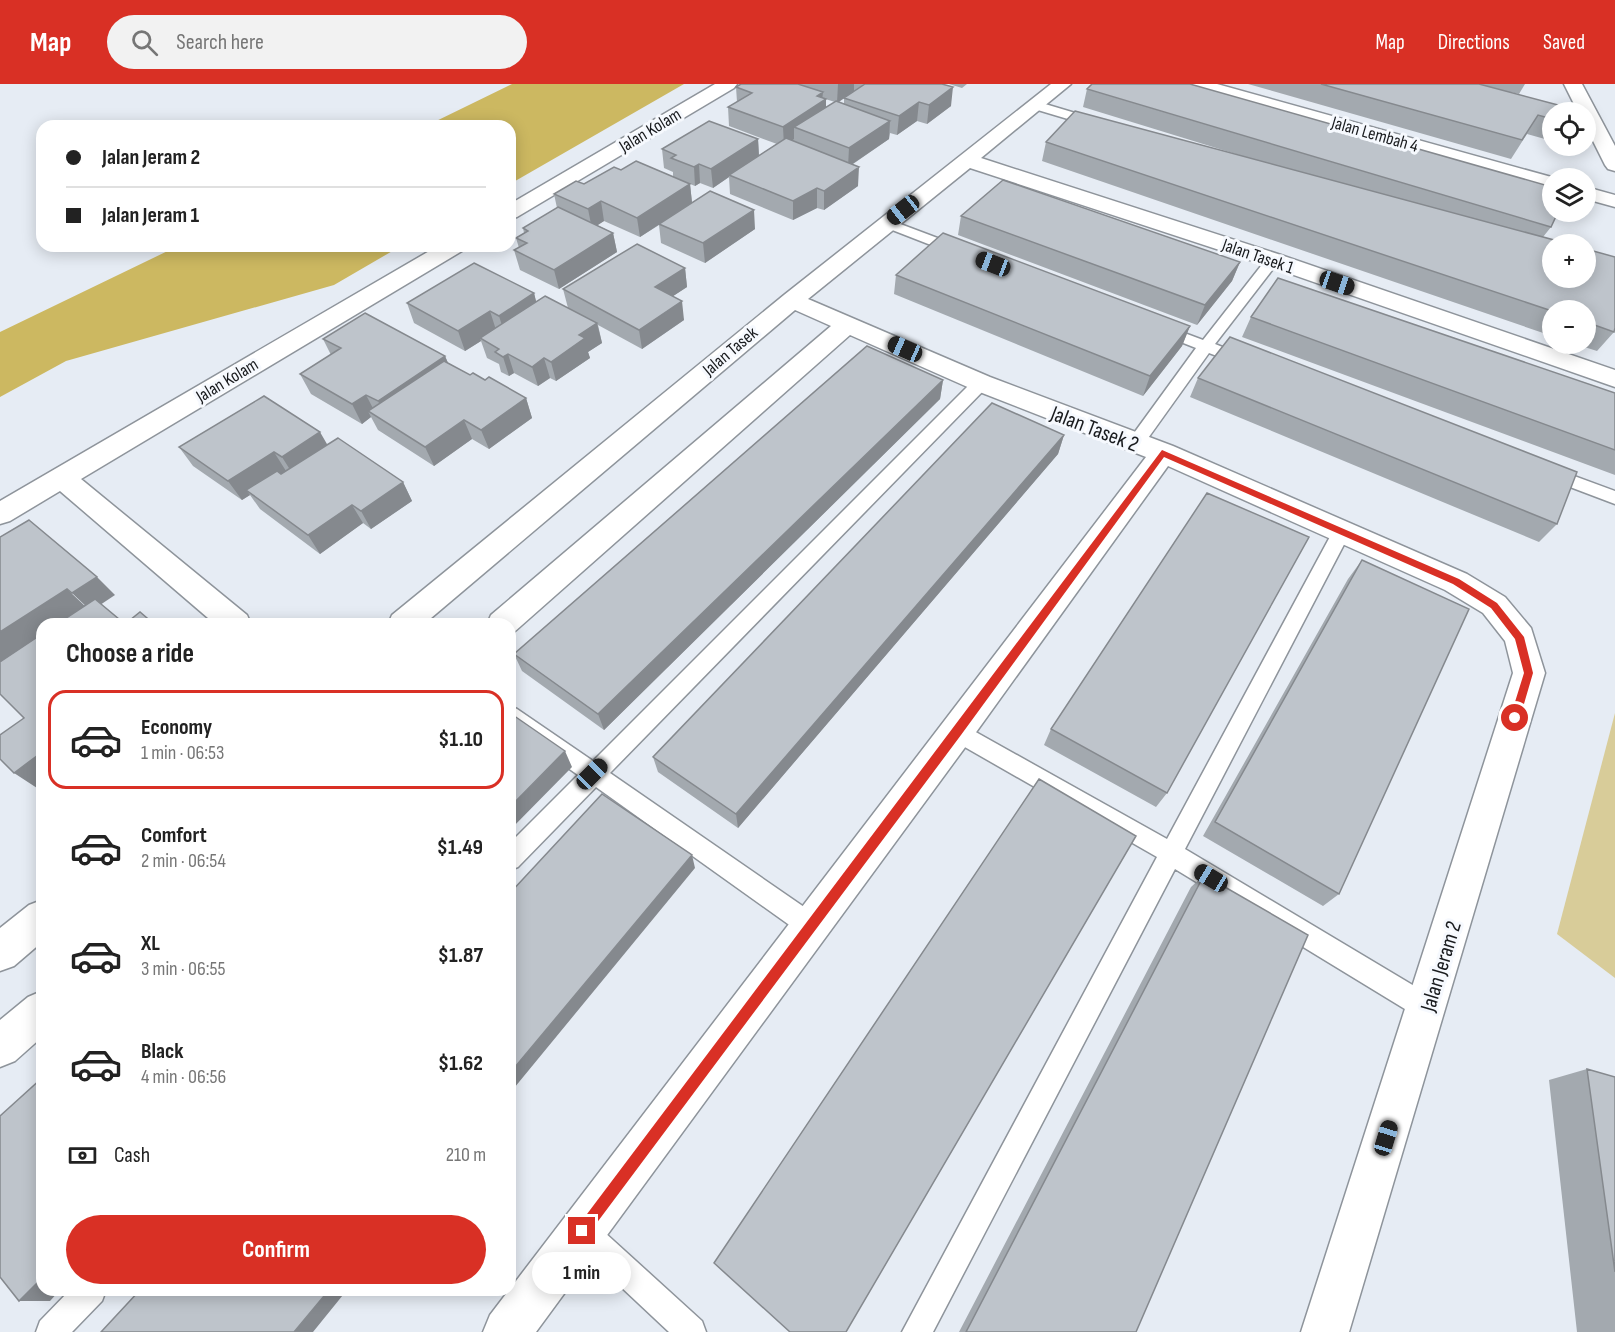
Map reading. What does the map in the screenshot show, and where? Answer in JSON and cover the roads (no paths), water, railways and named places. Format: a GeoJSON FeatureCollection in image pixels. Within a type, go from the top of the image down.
{"type":"FeatureCollection","features":[{"type":"Feature","properties":{"kind":"street","name":"Jalan Kolam"},"geometry":{"type":"LineString","coordinates":[[516,209],[728,84]]}},
{"type":"Feature","properties":{"kind":"street","name":"Jalan Tasek"},"geometry":{"type":"LineString","coordinates":[[410,618],[792,300],[1062,84]]}},
{"type":"Feature","properties":{"kind":"street","name":"Jalan Lembah 4"},"geometry":{"type":"LineString","coordinates":[[1197,84],[1542,181]]}},
{"type":"Feature","properties":{"kind":"street"},"geometry":{"type":"LineString","coordinates":[[1573,84],[1581,102]]}},
{"type":"Feature","properties":{"kind":"street"},"geometry":{"type":"LineString","coordinates":[[1596,133],[1615,165]]}},
{"type":"Feature","properties":{"kind":"street","name":"Jalan Tasek 1"},"geometry":{"type":"LineString","coordinates":[[967,160],[1273,260],[1615,379]]}},
{"type":"Feature","properties":{"kind":"street"},"geometry":{"type":"LineString","coordinates":[[1596,196],[1615,201]]}},
{"type":"Feature","properties":{"kind":"street","name":"Jalan Kolam"},"geometry":{"type":"LineString","coordinates":[[0,514],[444,252]]}},
{"type":"Feature","properties":{"kind":"street","name":"Jalan Tasek 2"},"geometry":{"type":"LineString","coordinates":[[792,300],[981,383],[1149,449],[1456,582],[1494,605]]}},
{"type":"Feature","properties":{"kind":"street"},"geometry":{"type":"LineString","coordinates":[[509,618],[848,324]]}},
{"type":"Feature","properties":{"kind":"street"},"geometry":{"type":"LineString","coordinates":[[507,1332],[957,732],[1149,449]]}},
{"type":"Feature","properties":{"kind":"street"},"geometry":{"type":"LineString","coordinates":[[62,478],[229,618]]}},
{"type":"Feature","properties":{"kind":"street","name":"Jalan Jeram 2"},"geometry":{"type":"LineString","coordinates":[[1325,1332],[1529,673],[1520,637],[1494,605]]}},
{"type":"Feature","properties":{"kind":"street"},"geometry":{"type":"LineString","coordinates":[[0,952],[36,923]]}},
{"type":"Feature","properties":{"kind":"street"},"geometry":{"type":"LineString","coordinates":[[0,1046],[36,1016]]}},
{"type":"Feature","properties":{"kind":"lane"},"geometry":{"type":"LineString","coordinates":[[1035,105],[1113,129]]}},
{"type":"Feature","properties":{"kind":"lane"},"geometry":{"type":"LineString","coordinates":[[887,223],[975,257]]}},
{"type":"Feature","properties":{"kind":"lane"},"geometry":{"type":"LineString","coordinates":[[1149,449],[1206,346],[1273,260]]}},
{"type":"Feature","properties":{"kind":"lane"},"geometry":{"type":"LineString","coordinates":[[1140,321],[1261,367]]}},
{"type":"Feature","properties":{"kind":"lane"},"geometry":{"type":"LineString","coordinates":[[516,853],[981,383]]}},
{"type":"Feature","properties":{"kind":"lane"},"geometry":{"type":"LineString","coordinates":[[1538,469],[1615,498]]}},
{"type":"Feature","properties":{"kind":"lane"},"geometry":{"type":"LineString","coordinates":[[917,1332],[1341,533]]}},
{"type":"Feature","properties":{"kind":"lane"},"geometry":{"type":"LineString","coordinates":[[516,720],[811,926]]}},
{"type":"Feature","properties":{"kind":"lane"},"geometry":{"type":"LineString","coordinates":[[957,732],[1172,854],[1427,1008]]}},
{"type":"Feature","properties":{"kind":"lane"},"geometry":{"type":"LineString","coordinates":[[582,1231],[691,1332]]}},
{"type":"Feature","properties":{"kind":"lane"},"geometry":{"type":"LineString","coordinates":[[51,1332],[86,1296]]}}]}
